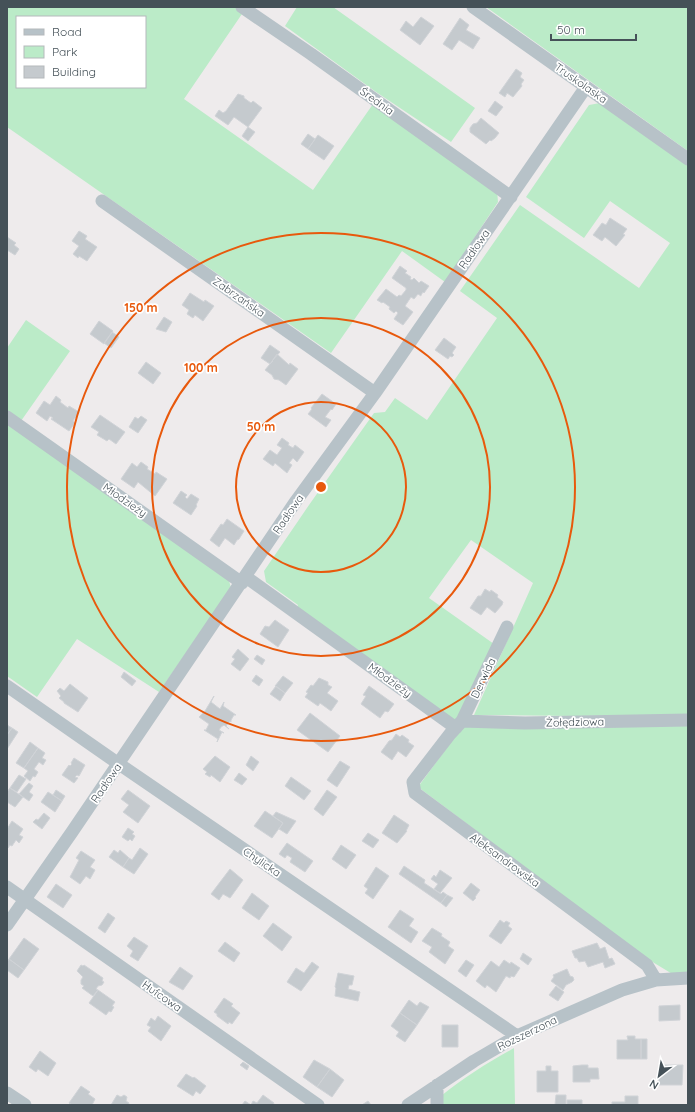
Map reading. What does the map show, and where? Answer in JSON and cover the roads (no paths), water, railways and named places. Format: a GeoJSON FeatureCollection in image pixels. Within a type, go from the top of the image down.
{"type":"FeatureCollection","features":[{"type":"Feature","properties":{"kind":"street","name":"Średnia"},"geometry":{"type":"LineString","coordinates":[[242,7],[311,54],[511,197]]}},
{"type":"Feature","properties":{"kind":"street","name":"Truskolaska"},"geometry":{"type":"LineString","coordinates":[[473,7],[688,159]]}},
{"type":"Feature","properties":{"kind":"street","name":"Radłowa"},"geometry":{"type":"LineString","coordinates":[[7,925],[119,764],[296,501],[375,393],[586,87]]}},
{"type":"Feature","properties":{"kind":"street","name":"Zabrzańska"},"geometry":{"type":"LineString","coordinates":[[102,201],[375,393]]}},
{"type":"Feature","properties":{"kind":"street","name":"Młodzieży"},"geometry":{"type":"LineString","coordinates":[[7,417],[244,580],[459,725]]}},
{"type":"Feature","properties":{"kind":"street","name":"Derwida"},"geometry":{"type":"LineString","coordinates":[[459,725],[507,627]]}},
{"type":"Feature","properties":{"kind":"street","name":"Chylicka"},"geometry":{"type":"LineString","coordinates":[[7,686],[517,1036]]}},
{"type":"Feature","properties":{"kind":"street","name":"Żołędziowa"},"geometry":{"type":"LineString","coordinates":[[459,725],[688,720]]}},
{"type":"Feature","properties":{"kind":"street","name":"Aleksandrowska"},"geometry":{"type":"LineString","coordinates":[[459,725],[413,782],[415,793],[647,965],[656,980]]}},
{"type":"Feature","properties":{"kind":"street","name":"Hufcowa"},"geometry":{"type":"LineString","coordinates":[[7,887],[318,1105]]}},
{"type":"Feature","properties":{"kind":"street","name":"Rozszerzona"},"geometry":{"type":"LineString","coordinates":[[408,1105],[437,1085],[517,1036],[622,990],[656,980],[688,978]]}},
{"type":"Feature","properties":{"kind":"street"},"geometry":{"type":"LineString","coordinates":[[437,1085],[437,1105]]}},
{"type":"Feature","properties":{"kind":"street"},"geometry":{"type":"LineString","coordinates":[[7,1093],[25,1105]]}}]}
